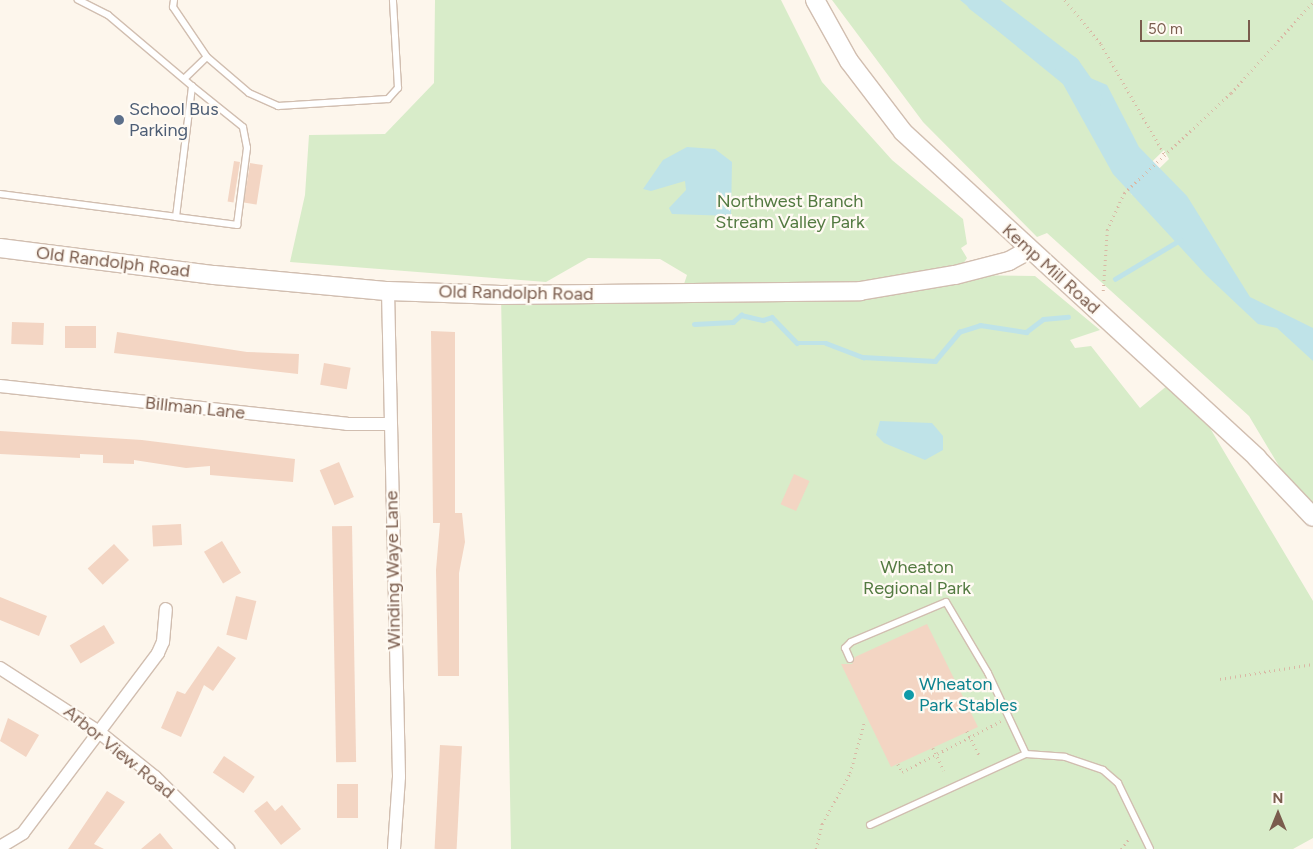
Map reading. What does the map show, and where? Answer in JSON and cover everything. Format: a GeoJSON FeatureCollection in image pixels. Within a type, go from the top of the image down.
{"type":"FeatureCollection","features":[{"type":"Feature","properties":{"kind":"street","name":"Kemp Mill Road"},"geometry":{"type":"LineString","coordinates":[[815,0],[848,60],[903,132],[1257,458],[1313,517]]}},
{"type":"Feature","properties":{"kind":"street","name":"Old Randolph Road"},"geometry":{"type":"LineString","coordinates":[[0,248],[388,291],[501,295],[860,291],[955,275],[1009,262],[1029,250]]}},
{"type":"Feature","properties":{"kind":"street","name":"Winding Waye Lane"},"geometry":{"type":"LineString","coordinates":[[388,291],[398,777],[394,849]]}},
{"type":"Feature","properties":{"kind":"street","name":"Billman Lane"},"geometry":{"type":"LineString","coordinates":[[0,386],[347,424],[390,424]]}},
{"type":"Feature","properties":{"kind":"street"},"geometry":{"type":"LineString","coordinates":[[0,847],[23,832],[99,732],[163,642],[166,609]]}},
{"type":"Feature","properties":{"kind":"street","name":"Arbor View Road"},"geometry":{"type":"LineString","coordinates":[[0,668],[99,732],[154,777],[228,849]]}},
{"type":"Feature","properties":{"kind":"lane"},"geometry":{"type":"LineString","coordinates":[[0,194],[237,225],[247,148],[243,127],[108,15],[78,0]]}},
{"type":"Feature","properties":{"kind":"lane"},"geometry":{"type":"LineString","coordinates":[[174,0],[173,8],[207,57],[267,105],[388,99],[398,88],[394,0]]}},
{"type":"Feature","properties":{"kind":"lane"},"geometry":{"type":"LineString","coordinates":[[185,78],[207,57]]}},
{"type":"Feature","properties":{"kind":"lane"},"geometry":{"type":"LineString","coordinates":[[176,218],[192,86]]}},
{"type":"Feature","properties":{"kind":"lane"},"geometry":{"type":"LineString","coordinates":[[850,659],[846,648],[851,642],[946,602],[988,673],[1026,754]]}},
{"type":"Feature","properties":{"kind":"lane"},"geometry":{"type":"LineString","coordinates":[[870,825],[1026,754],[1066,757],[1103,770],[1118,783],[1150,849]]}},
{"type":"Feature","properties":{"kind":"path"},"geometry":{"type":"LineString","coordinates":[[1066,0],[1101,44],[1165,156]]}},
{"type":"Feature","properties":{"kind":"path"},"geometry":{"type":"LineString","coordinates":[[1103,291],[1107,230],[1124,193],[1231,93],[1313,2]]}},
{"type":"Feature","properties":{"kind":"path"},"geometry":{"type":"LineString","coordinates":[[1220,679],[1313,664]]}},
{"type":"Feature","properties":{"kind":"path"},"geometry":{"type":"LineString","coordinates":[[898,764],[902,772],[971,739],[1001,721]]}},
{"type":"Feature","properties":{"kind":"path"},"geometry":{"type":"LineString","coordinates":[[816,849],[822,824],[850,773],[864,724]]}},
{"type":"Feature","properties":{"kind":"path"},"geometry":{"type":"LineString","coordinates":[[967,731],[979,755]]}},
{"type":"Feature","properties":{"kind":"path"},"geometry":{"type":"LineString","coordinates":[[933,748],[944,771]]}},
{"type":"Feature","properties":{"kind":"path"},"geometry":{"type":"LineString","coordinates":[[1121,849],[1129,839]]}},
{"type":"Feature","properties":{"kind":"green space","name":"Wheaton Regional Park"},"geometry":{"type":"Polygon","coordinates":[[[435,0],[781,0],[822,82],[892,160],[963,219],[967,244],[961,248],[967,258],[956,275],[1035,276],[1100,330],[1070,340],[1075,348],[1091,346],[1140,408],[1179,376],[1313,601],[1313,838],[1293,849],[511,849],[501,295],[681,293],[687,275],[660,259],[588,258],[546,282],[290,262],[305,195],[309,135],[385,134],[434,83],[435,0]]]}},
{"type":"Feature","properties":{"kind":"green space"},"geometry":{"type":"Polygon","coordinates":[[[832,0],[1313,0],[1313,523],[1249,416],[1047,233],[1037,237],[923,122],[832,0]],[[1164,150],[1128,185],[1132,195],[1169,159],[1164,150]]]}},
{"type":"Feature","properties":{"kind":"water"},"geometry":{"type":"Polygon","coordinates":[[[960,0],[993,0],[1038,56],[1107,85],[1139,147],[1187,196],[1250,297],[1313,328],[1313,361],[1277,328],[1258,324],[1206,275],[1113,174],[1063,84],[960,0]]]}},
{"type":"Feature","properties":{"kind":"water"},"geometry":{"type":"Polygon","coordinates":[[[687,147],[715,149],[732,162],[731,216],[672,214],[669,208],[686,190],[685,181],[651,191],[643,189],[663,160],[687,147]]]}},
{"type":"Feature","properties":{"kind":"water"},"geometry":{"type":"Polygon","coordinates":[[[880,421],[932,423],[943,436],[943,450],[925,460],[884,443],[876,435],[880,421]]]}},
{"type":"Feature","properties":{"kind":"building"},"geometry":{"type":"Polygon","coordinates":[[[234,161],[240,162],[234,202],[228,201],[234,161]]]}},
{"type":"Feature","properties":{"kind":"building"},"geometry":{"type":"Polygon","coordinates":[[[250,163],[263,165],[257,205],[244,203],[250,163]]]}},
{"type":"Feature","properties":{"kind":"building"},"geometry":{"type":"Polygon","coordinates":[[[12,322],[44,323],[43,345],[11,344],[12,322]]]}},
{"type":"Feature","properties":{"kind":"building"},"geometry":{"type":"Polygon","coordinates":[[[65,326],[96,326],[96,348],[65,348],[65,326]]]}},
{"type":"Feature","properties":{"kind":"building"},"geometry":{"type":"Polygon","coordinates":[[[431,331],[455,332],[455,513],[462,513],[465,542],[459,573],[459,676],[438,676],[436,570],[440,523],[433,523],[431,331]]]}},
{"type":"Feature","properties":{"kind":"building"},"geometry":{"type":"Polygon","coordinates":[[[117,332],[247,352],[299,354],[298,374],[114,353],[117,332]]]}},
{"type":"Feature","properties":{"kind":"building"},"geometry":{"type":"Polygon","coordinates":[[[324,363],[351,368],[347,389],[320,385],[324,363]]]}},
{"type":"Feature","properties":{"kind":"building"},"geometry":{"type":"Polygon","coordinates":[[[0,431],[142,440],[295,459],[293,482],[210,475],[210,466],[186,468],[134,460],[134,464],[103,463],[103,455],[80,454],[80,458],[0,454],[0,431]]]}},
{"type":"Feature","properties":{"kind":"building"},"geometry":{"type":"Polygon","coordinates":[[[339,462],[354,497],[335,505],[320,470],[339,462]]]}},
{"type":"Feature","properties":{"kind":"building"},"geometry":{"type":"Polygon","coordinates":[[[794,474],[810,481],[796,511],[781,504],[794,474]]]}},
{"type":"Feature","properties":{"kind":"building"},"geometry":{"type":"Polygon","coordinates":[[[181,524],[182,545],[153,546],[152,526],[181,524]]]}},
{"type":"Feature","properties":{"kind":"building"},"geometry":{"type":"Polygon","coordinates":[[[332,526],[352,526],[356,762],[336,762],[332,526]]]}},
{"type":"Feature","properties":{"kind":"building"},"geometry":{"type":"Polygon","coordinates":[[[222,541],[241,573],[223,584],[204,552],[222,541]]]}},
{"type":"Feature","properties":{"kind":"building"},"geometry":{"type":"Polygon","coordinates":[[[114,544],[129,560],[103,585],[88,569],[114,544]]]}},
{"type":"Feature","properties":{"kind":"building"},"geometry":{"type":"Polygon","coordinates":[[[236,596],[256,601],[247,640],[226,635],[236,596]]]}},
{"type":"Feature","properties":{"kind":"building"},"geometry":{"type":"Polygon","coordinates":[[[0,597],[47,616],[39,636],[0,620],[0,597]]]}},
{"type":"Feature","properties":{"kind":"building","name":"Wheaton Park Stables"},"geometry":{"type":"Polygon","coordinates":[[[927,624],[978,727],[891,767],[841,664],[852,664],[855,657],[927,624]]]}},
{"type":"Feature","properties":{"kind":"building"},"geometry":{"type":"Polygon","coordinates":[[[104,625],[115,643],[81,664],[70,646],[104,625]]]}},
{"type":"Feature","properties":{"kind":"building"},"geometry":{"type":"Polygon","coordinates":[[[218,646],[236,658],[213,691],[204,685],[181,737],[161,728],[177,691],[185,694],[218,646]]]}},
{"type":"Feature","properties":{"kind":"building"},"geometry":{"type":"Polygon","coordinates":[[[8,718],[39,735],[26,757],[0,741],[8,718]]]}},
{"type":"Feature","properties":{"kind":"building"},"geometry":{"type":"Polygon","coordinates":[[[440,745],[462,746],[457,849],[435,849],[440,745]]]}},
{"type":"Feature","properties":{"kind":"building"},"geometry":{"type":"Polygon","coordinates":[[[224,756],[255,777],[243,793],[213,773],[224,756]]]}},
{"type":"Feature","properties":{"kind":"building"},"geometry":{"type":"Polygon","coordinates":[[[337,784],[358,784],[358,818],[337,818],[337,784]]]}},
{"type":"Feature","properties":{"kind":"building"},"geometry":{"type":"Polygon","coordinates":[[[107,791],[125,802],[94,844],[104,849],[68,849],[107,791]]]}},
{"type":"Feature","properties":{"kind":"building"},"geometry":{"type":"Polygon","coordinates":[[[267,801],[275,811],[282,805],[301,829],[281,845],[254,811],[267,801]]]}},
{"type":"Feature","properties":{"kind":"building"},"geometry":{"type":"Polygon","coordinates":[[[160,833],[173,849],[141,849],[160,833]]]}},
{"type":"Feature","properties":{"kind":"waterway"},"geometry":{"type":"LineString","coordinates":[[979,0],[1068,68],[1089,98]]}},
{"type":"Feature","properties":{"kind":"waterway"},"geometry":{"type":"LineString","coordinates":[[1115,279],[1180,240]]}},
{"type":"Feature","properties":{"kind":"waterway"},"geometry":{"type":"LineString","coordinates":[[694,324],[733,322],[741,315],[763,320],[772,317],[797,343],[826,343],[863,357],[935,361],[959,332],[980,325],[1026,332],[1043,319],[1068,317]]}},
{"type":"Feature","properties":{"kind":"place","name":"School Bus Parking"},"geometry":{"type":"Point","coordinates":[119,120]}},
{"type":"Feature","properties":{"kind":"place","name":"Wheaton Park Stables"},"geometry":{"type":"Point","coordinates":[909,695]}},
{"type":"Feature","properties":{"kind":"park label","name":"Northwest Branch Stream Valley Park"},"geometry":{"type":"Point","coordinates":[790,212]}}]}
